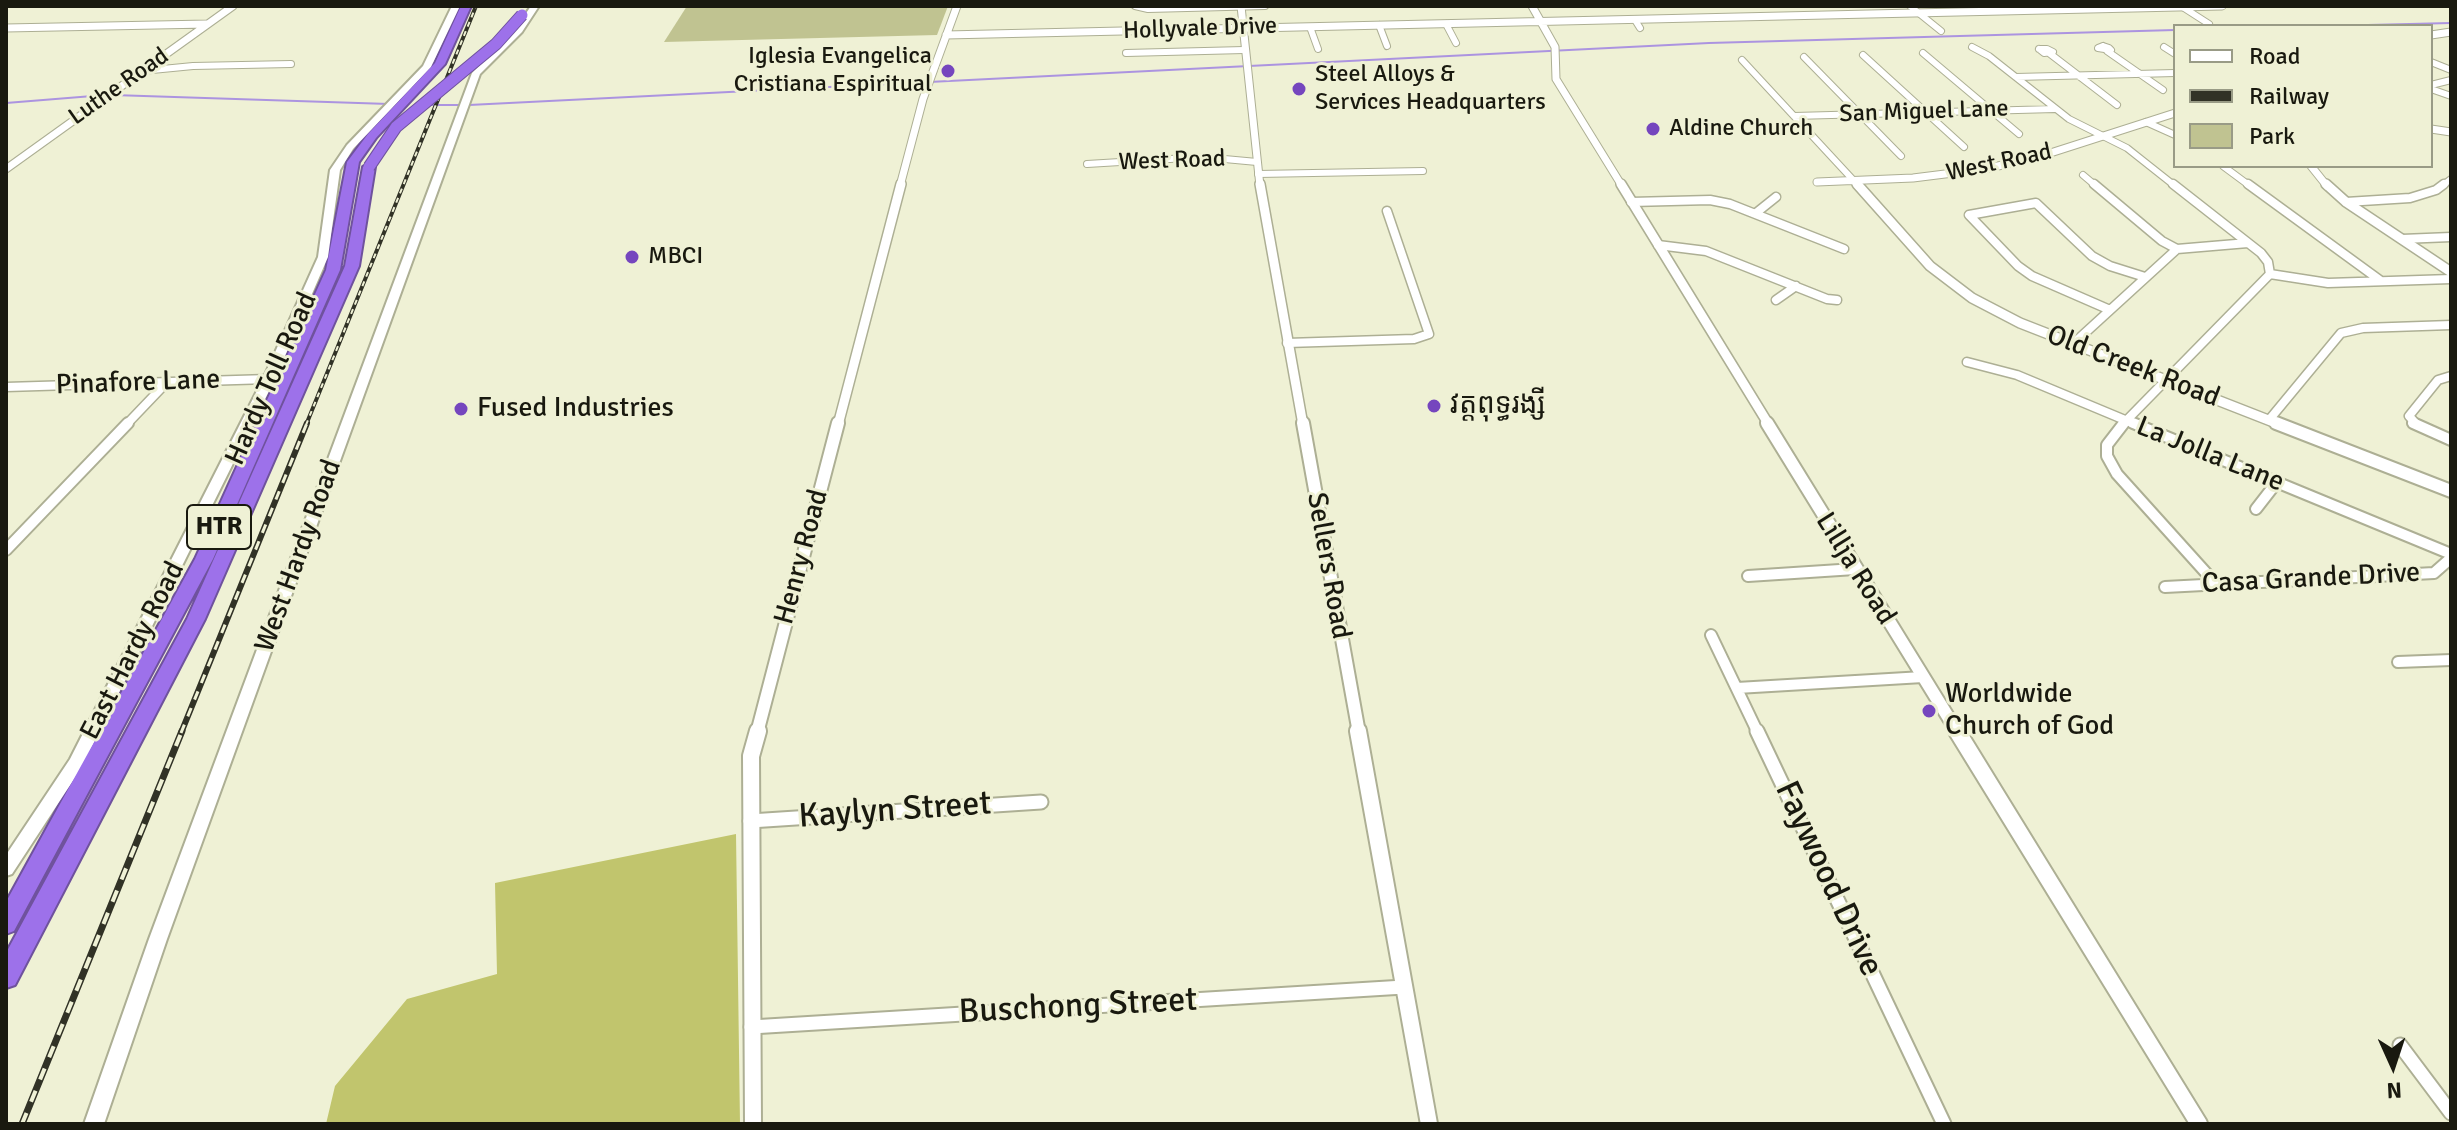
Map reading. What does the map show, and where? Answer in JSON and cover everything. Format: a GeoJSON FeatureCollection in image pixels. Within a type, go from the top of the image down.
{"type":"FeatureCollection","features":[{"type":"Feature","properties":{"kind":"highway","name":"Hardy Toll Road"},"geometry":{"type":"LineString","coordinates":[[6,924],[204,559],[333,270],[353,162],[390,109],[411,94],[444,57],[466,6]]}},
{"type":"Feature","properties":{"kind":"highway","name":"Hardy Toll Road"},"geometry":{"type":"LineString","coordinates":[[6,977],[93,818],[202,605],[352,266],[369,167],[396,127],[496,44],[524,11]]}},
{"type":"Feature","properties":{"kind":"main road","name":"East Hardy Road"},"geometry":{"type":"LineString","coordinates":[[6,869],[76,763],[269,379],[323,257],[335,170],[350,147],[390,109],[427,67],[456,6]]}},
{"type":"Feature","properties":{"kind":"main road","name":"West Hardy Road"},"geometry":{"type":"LineString","coordinates":[[94,1124],[162,927],[466,105],[482,65],[519,30],[535,6]]}},
{"type":"Feature","properties":{"kind":"street","name":"Luthe Road"},"geometry":{"type":"LineString","coordinates":[[6,169],[233,6]]}},
{"type":"Feature","properties":{"kind":"street","name":"Henry Road"},"geometry":{"type":"LineString","coordinates":[[753,1124],[751,756],[928,81],[957,6]]}},
{"type":"Feature","properties":{"kind":"street"},"geometry":{"type":"LineString","coordinates":[[1135,6],[1148,9],[1265,6]]}},
{"type":"Feature","properties":{"kind":"street","name":"Sellers Road"},"geometry":{"type":"LineString","coordinates":[[1241,6],[1257,168],[1429,1124]]}},
{"type":"Feature","properties":{"kind":"street","name":"Lillja Road"},"geometry":{"type":"LineString","coordinates":[[1532,6],[1555,51],[1554,75],[2199,1124]]}},
{"type":"Feature","properties":{"kind":"street"},"geometry":{"type":"LineString","coordinates":[[1910,6],[1941,31]]}},
{"type":"Feature","properties":{"kind":"street"},"geometry":{"type":"LineString","coordinates":[[2182,6],[2209,24]]}},
{"type":"Feature","properties":{"kind":"street","name":"Hollyvale Drive"},"geometry":{"type":"LineString","coordinates":[[946,35],[2222,6]]}},
{"type":"Feature","properties":{"kind":"street"},"geometry":{"type":"LineString","coordinates":[[1635,20],[1640,28]]}},
{"type":"Feature","properties":{"kind":"street"},"geometry":{"type":"LineString","coordinates":[[6,28],[208,24]]}},
{"type":"Feature","properties":{"kind":"street"},"geometry":{"type":"LineString","coordinates":[[1446,24],[1456,43]]}},
{"type":"Feature","properties":{"kind":"street"},"geometry":{"type":"LineString","coordinates":[[1379,25],[1387,46]]}},
{"type":"Feature","properties":{"kind":"street"},"geometry":{"type":"LineString","coordinates":[[1310,27],[1318,49]]}},
{"type":"Feature","properties":{"kind":"street"},"geometry":{"type":"LineString","coordinates":[[1972,47],[2082,127],[2127,148],[2248,243],[2268,262],[2270,274]]}},
{"type":"Feature","properties":{"kind":"street"},"geometry":{"type":"LineString","coordinates":[[2164,47],[2173,53]]}},
{"type":"Feature","properties":{"kind":"street"},"geometry":{"type":"LineString","coordinates":[[1126,53],[1244,50]]}},
{"type":"Feature","properties":{"kind":"street"},"geometry":{"type":"LineString","coordinates":[[2107,51],[2163,90]]}},
{"type":"Feature","properties":{"kind":"street"},"geometry":{"type":"LineString","coordinates":[[1923,53],[2019,134]]}},
{"type":"Feature","properties":{"kind":"street"},"geometry":{"type":"LineString","coordinates":[[2049,53],[2117,105]]}},
{"type":"Feature","properties":{"kind":"street"},"geometry":{"type":"LineString","coordinates":[[1863,55],[1964,147]]}},
{"type":"Feature","properties":{"kind":"street"},"geometry":{"type":"LineString","coordinates":[[1804,57],[1901,156]]}},
{"type":"Feature","properties":{"kind":"street"},"geometry":{"type":"LineString","coordinates":[[1742,60],[1855,182]]}},
{"type":"Feature","properties":{"kind":"street"},"geometry":{"type":"LineString","coordinates":[[142,71],[193,66],[291,64]]}},
{"type":"Feature","properties":{"kind":"street","name":"San Miguel Lane"},"geometry":{"type":"LineString","coordinates":[[2016,77],[2173,73]]}},
{"type":"Feature","properties":{"kind":"street","name":"San Miguel Lane"},"geometry":{"type":"LineString","coordinates":[[1794,116],[2055,109]]}},
{"type":"Feature","properties":{"kind":"street","name":"West Road"},"geometry":{"type":"LineString","coordinates":[[1817,182],[1934,177],[1985,169],[2032,159],[2173,114]]}},
{"type":"Feature","properties":{"kind":"street"},"geometry":{"type":"LineString","coordinates":[[2146,122],[2173,134]]}},
{"type":"Feature","properties":{"kind":"street","name":"West Road"},"geometry":{"type":"LineString","coordinates":[[1087,164],[1203,157],[1257,168],[1423,171]]}},
{"type":"Feature","properties":{"kind":"street"},"geometry":{"type":"LineString","coordinates":[[2226,168],[2381,281]]}},
{"type":"Feature","properties":{"kind":"street"},"geometry":{"type":"LineString","coordinates":[[2313,168],[2346,202],[2451,272]]}},
{"type":"Feature","properties":{"kind":"street"},"geometry":{"type":"LineString","coordinates":[[2083,175],[2162,241],[2177,249]]}},
{"type":"Feature","properties":{"kind":"street"},"geometry":{"type":"LineString","coordinates":[[2346,202],[2410,198],[2436,190],[2451,179]]}},
{"type":"Feature","properties":{"kind":"street","name":"Old Creek Road"},"geometry":{"type":"LineString","coordinates":[[1855,182],[1930,266],[1951,284],[2020,323],[2451,491]]}},
{"type":"Feature","properties":{"kind":"street"},"geometry":{"type":"LineString","coordinates":[[1756,213],[1776,197]]}},
{"type":"Feature","properties":{"kind":"street"},"geometry":{"type":"LineString","coordinates":[[1631,202],[1715,200],[1756,213],[1844,249]]}},
{"type":"Feature","properties":{"kind":"street"},"geometry":{"type":"LineString","coordinates":[[2110,310],[2032,276],[2018,266],[1969,215],[2036,203],[2092,256],[2110,266],[2145,277]]}},
{"type":"Feature","properties":{"kind":"street"},"geometry":{"type":"LineString","coordinates":[[1287,343],[1414,339],[1429,334],[1387,211]]}},
{"type":"Feature","properties":{"kind":"street"},"geometry":{"type":"LineString","coordinates":[[2402,239],[2451,237]]}},
{"type":"Feature","properties":{"kind":"street"},"geometry":{"type":"LineString","coordinates":[[2074,343],[2177,249],[2248,243]]}},
{"type":"Feature","properties":{"kind":"street"},"geometry":{"type":"LineString","coordinates":[[1658,245],[1706,251],[1827,299],[1837,300]]}},
{"type":"Feature","properties":{"kind":"street"},"geometry":{"type":"LineString","coordinates":[[2270,274],[2319,283],[2451,279]]}},
{"type":"Feature","properties":{"kind":"street"},"geometry":{"type":"LineString","coordinates":[[2217,585],[2117,474],[2107,456],[2107,445],[2125,421],[2270,274]]}},
{"type":"Feature","properties":{"kind":"street"},"geometry":{"type":"LineString","coordinates":[[1776,300],[1796,286]]}},
{"type":"Feature","properties":{"kind":"street"},"geometry":{"type":"LineString","coordinates":[[2269,420],[2341,333],[2363,328],[2451,325]]}},
{"type":"Feature","properties":{"kind":"street","name":"La Jolla Lane"},"geometry":{"type":"LineString","coordinates":[[1967,362],[2004,370],[2451,556]]}},
{"type":"Feature","properties":{"kind":"street"},"geometry":{"type":"LineString","coordinates":[[2451,376],[2438,380],[2409,416],[2413,423],[2451,440]]}},
{"type":"Feature","properties":{"kind":"street","name":"Pinafore Lane"},"geometry":{"type":"LineString","coordinates":[[6,387],[269,379]]}},
{"type":"Feature","properties":{"kind":"street"},"geometry":{"type":"LineString","coordinates":[[6,550],[168,381]]}},
{"type":"Feature","properties":{"kind":"street"},"geometry":{"type":"LineString","coordinates":[[2256,509],[2277,482]]}},
{"type":"Feature","properties":{"kind":"street","name":"Casa Grande Drive"},"geometry":{"type":"LineString","coordinates":[[2165,587],[2434,573],[2451,556]]}},
{"type":"Feature","properties":{"kind":"street"},"geometry":{"type":"LineString","coordinates":[[1748,576],[1855,569]]}},
{"type":"Feature","properties":{"kind":"street","name":"Faywood Drive"},"geometry":{"type":"LineString","coordinates":[[1711,635],[1944,1124]]}},
{"type":"Feature","properties":{"kind":"street"},"geometry":{"type":"LineString","coordinates":[[2398,662],[2451,660]]}},
{"type":"Feature","properties":{"kind":"street"},"geometry":{"type":"LineString","coordinates":[[1737,688],[1923,677]]}},
{"type":"Feature","properties":{"kind":"street","name":"Kaylyn Street"},"geometry":{"type":"LineString","coordinates":[[750,821],[1041,802]]}},
{"type":"Feature","properties":{"kind":"street","name":"Buschong Street"},"geometry":{"type":"LineString","coordinates":[[751,1027],[1404,987]]}},
{"type":"Feature","properties":{"kind":"street"},"geometry":{"type":"LineString","coordinates":[[2400,1045],[2451,1113]]}},
{"type":"Feature","properties":{"kind":"green space"},"geometry":{"type":"Polygon","coordinates":[[[687,6],[948,6],[937,35],[664,42],[687,6]]]}},
{"type":"Feature","properties":{"kind":"green space"},"geometry":{"type":"Polygon","coordinates":[[[736,834],[740,1124],[326,1124],[335,1086],[407,999],[497,974],[495,883],[736,834]]]}},
{"type":"Feature","properties":{"kind":"waterway"},"geometry":{"type":"LineString","coordinates":[[2409,24],[2451,23]]}},
{"type":"Feature","properties":{"kind":"waterway"},"geometry":{"type":"LineString","coordinates":[[469,105],[1709,43],[2173,30]]}},
{"type":"Feature","properties":{"kind":"waterway"},"geometry":{"type":"LineString","coordinates":[[6,103],[105,95]]}},
{"type":"Feature","properties":{"kind":"waterway"},"geometry":{"type":"LineString","coordinates":[[113,95],[389,104]]}},
{"type":"Feature","properties":{"kind":"waterway"},"geometry":{"type":"LineString","coordinates":[[429,105],[461,105]]}},
{"type":"Feature","properties":{"kind":"railway"},"geometry":{"type":"LineString","coordinates":[[306,425],[476,6]]}},
{"type":"Feature","properties":{"kind":"railway"},"geometry":{"type":"LineString","coordinates":[[181,733],[307,423]]}},
{"type":"Feature","properties":{"kind":"railway"},"geometry":{"type":"LineString","coordinates":[[22,1124],[182,731]]}},
{"type":"Feature","properties":{"kind":"place","name":"Iglesia Evangelica Cristiana Espiritual"},"geometry":{"type":"Point","coordinates":[948,71]}},
{"type":"Feature","properties":{"kind":"place","name":"Steel Alloys & Services Headquarters"},"geometry":{"type":"Point","coordinates":[1299,89]}},
{"type":"Feature","properties":{"kind":"place","name":"Aldine Church"},"geometry":{"type":"Point","coordinates":[1653,129]}},
{"type":"Feature","properties":{"kind":"place","name":"MBCI"},"geometry":{"type":"Point","coordinates":[632,257]}},
{"type":"Feature","properties":{"kind":"place","name":"វត្តពុទ្ធរង្សី"},"geometry":{"type":"Point","coordinates":[1434,406]}},
{"type":"Feature","properties":{"kind":"place","name":"Fused Industries"},"geometry":{"type":"Point","coordinates":[461,409]}},
{"type":"Feature","properties":{"kind":"place","name":"Worldwide Church of God"},"geometry":{"type":"Point","coordinates":[1929,711]}}]}
